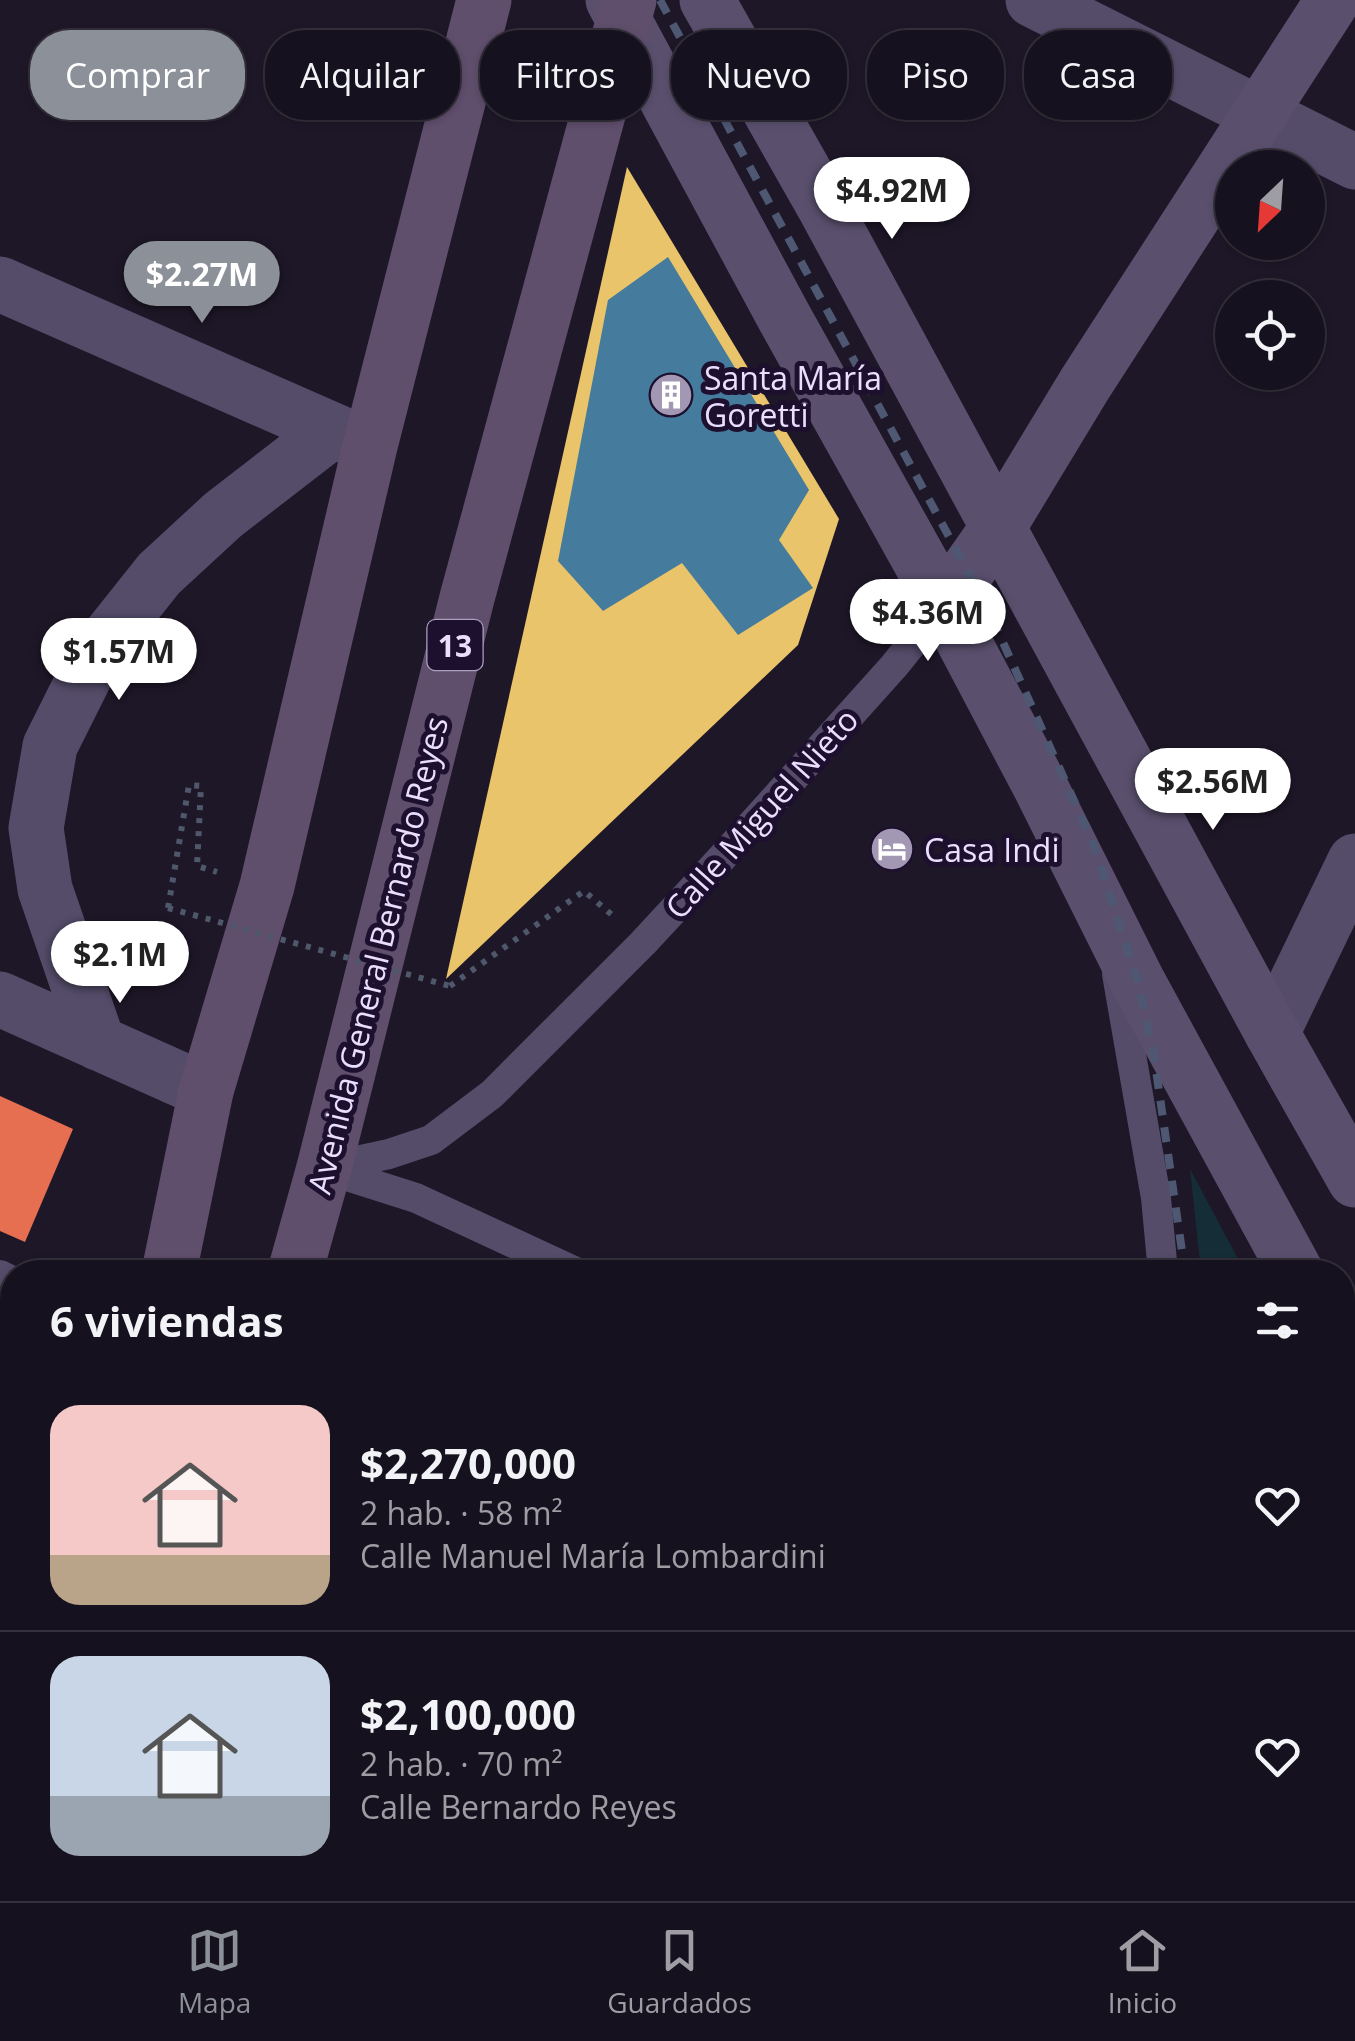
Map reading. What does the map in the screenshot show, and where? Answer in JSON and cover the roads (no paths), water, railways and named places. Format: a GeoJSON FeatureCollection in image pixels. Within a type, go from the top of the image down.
{"type":"FeatureCollection","features":[{"type":"Feature","properties":{"kind":"main road"},"geometry":{"type":"LineString","coordinates":[[171,1260],[206,1091],[268,886],[351,438],[484,0]]}},
{"type":"Feature","properties":{"kind":"main road","name":"Avenida General Bernardo Reyes"},"geometry":{"type":"LineString","coordinates":[[298,1260],[622,7]]}},
{"type":"Feature","properties":{"kind":"street"},"geometry":{"type":"LineString","coordinates":[[707,0],[825,208],[1355,1180]]}},
{"type":"Feature","properties":{"kind":"street"},"geometry":{"type":"LineString","coordinates":[[1033,0],[1355,162]]}},
{"type":"Feature","properties":{"kind":"street","name":"Calle Miguel Nieto"},"geometry":{"type":"LineString","coordinates":[[944,604],[999,526],[1333,0]]}},
{"type":"Feature","properties":{"kind":"street"},"geometry":{"type":"LineString","coordinates":[[622,7],[784,317],[944,604],[1107,922],[1290,1260]]}},
{"type":"Feature","properties":{"kind":"street"},"geometry":{"type":"LineString","coordinates":[[0,284],[351,438]]}},
{"type":"Feature","properties":{"kind":"street"},"geometry":{"type":"LineString","coordinates":[[98,1043],[45,889],[36,828],[50,746],[97,652],[159,574],[222,514],[351,438]]}},
{"type":"Feature","properties":{"kind":"street"},"geometry":{"type":"LineString","coordinates":[[1272,1033],[1355,861]]}},
{"type":"Feature","properties":{"kind":"street"},"geometry":{"type":"LineString","coordinates":[[0,1000],[206,1091]]}},
{"type":"Feature","properties":{"kind":"lane","name":"Calle Miguel Nieto"},"geometry":{"type":"LineString","coordinates":[[324,1168],[389,1154],[430,1140],[492,1094],[694,888],[894,666],[944,604]]}},
{"type":"Feature","properties":{"kind":"lane"},"geometry":{"type":"LineString","coordinates":[[1107,922],[1153,1180],[1162,1260]]}},
{"type":"Feature","properties":{"kind":"lane"},"geometry":{"type":"LineString","coordinates":[[324,1168],[416,1198],[550,1260]]}},
{"type":"Feature","properties":{"kind":"railway"},"geometry":{"type":"LineString","coordinates":[[660,0],[968,572],[1093,843],[1138,982],[1154,1056],[1183,1260]]}},
{"type":"Feature","properties":{"kind":"place","name":"Santa María Goretti"},"geometry":{"type":"Point","coordinates":[671,395]}},
{"type":"Feature","properties":{"kind":"place","name":"Casa Indi"},"geometry":{"type":"Point","coordinates":[892,849]}}]}
